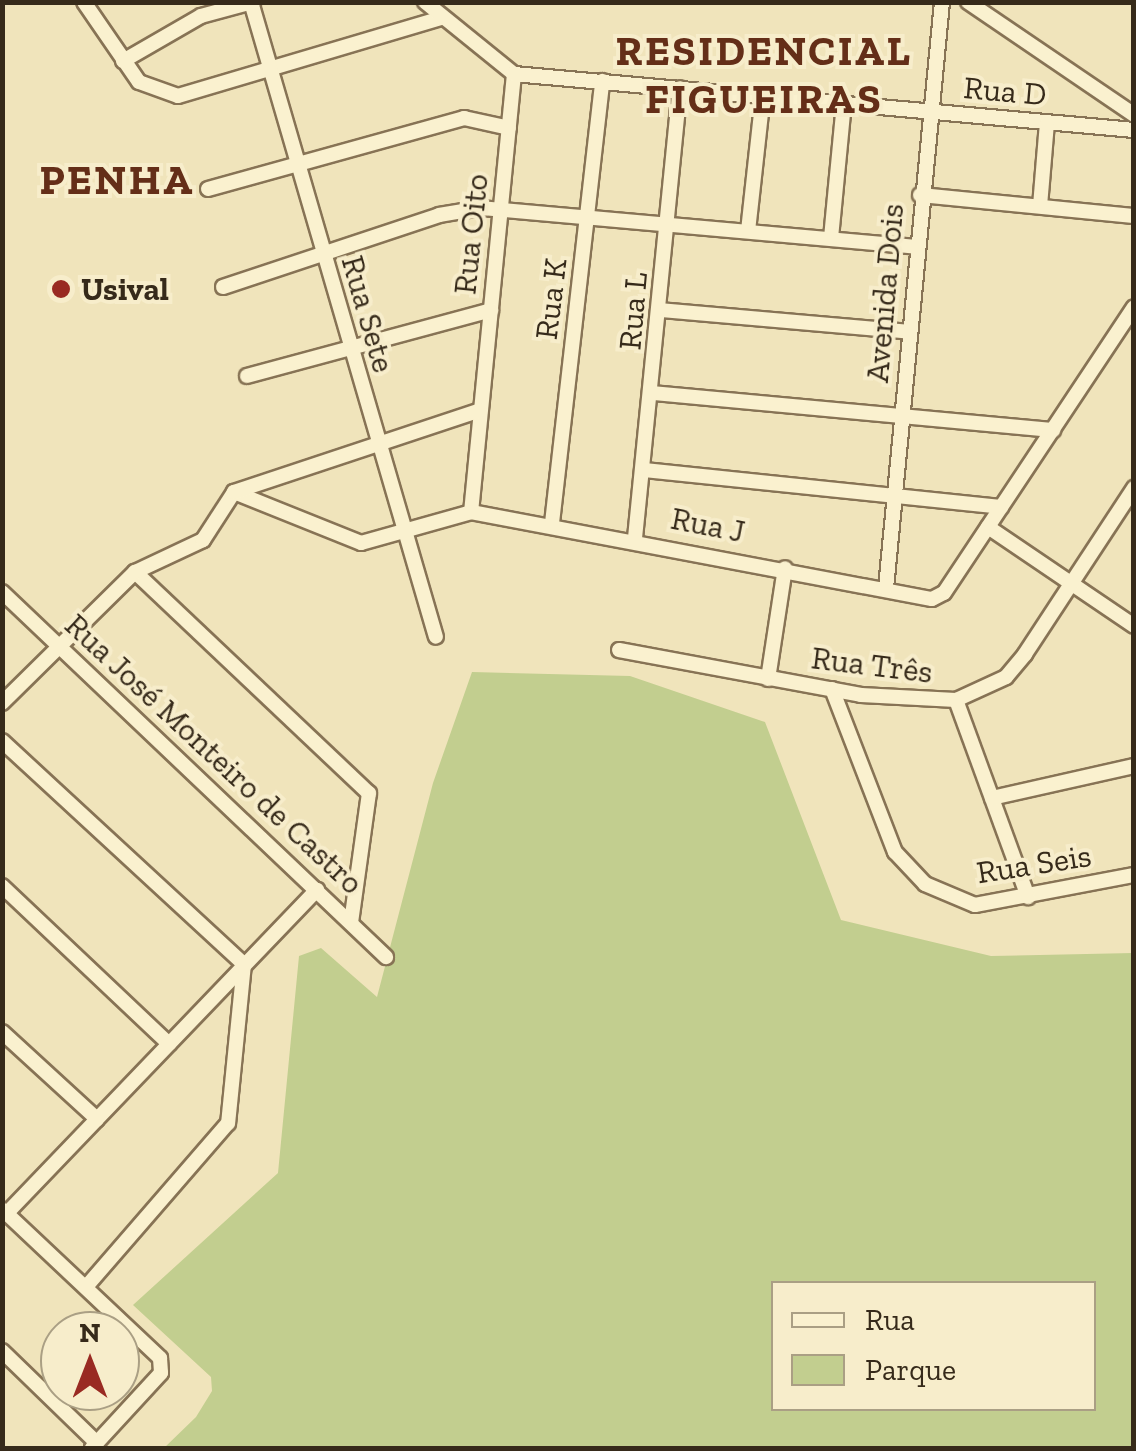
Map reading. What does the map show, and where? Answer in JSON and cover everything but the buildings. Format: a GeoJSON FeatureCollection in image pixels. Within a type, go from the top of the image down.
{"type":"FeatureCollection","features":[{"type":"Feature","properties":{"kind":"street"},"geometry":{"type":"LineString","coordinates":[[84,2],[139,82],[178,96],[269,73],[442,18]]}},
{"type":"Feature","properties":{"kind":"street"},"geometry":{"type":"LineString","coordinates":[[424,2],[514,74]]}},
{"type":"Feature","properties":{"kind":"street","name":"Avenida Dois"},"geometry":{"type":"LineString","coordinates":[[886,588],[915,247],[942,2]]}},
{"type":"Feature","properties":{"kind":"street"},"geometry":{"type":"LineString","coordinates":[[968,2],[1134,115]]}},
{"type":"Feature","properties":{"kind":"street"},"geometry":{"type":"LineString","coordinates":[[123,61],[198,9],[252,3]]}},
{"type":"Feature","properties":{"kind":"street","name":"Rua Sete"},"geometry":{"type":"LineString","coordinates":[[252,3],[401,532],[436,637]]}},
{"type":"Feature","properties":{"kind":"street","name":"Rua D"},"geometry":{"type":"LineString","coordinates":[[514,74],[1134,130]]}},
{"type":"Feature","properties":{"kind":"street","name":"Rua Oito"},"geometry":{"type":"LineString","coordinates":[[472,512],[514,74]]}},
{"type":"Feature","properties":{"kind":"street","name":"Rua K"},"geometry":{"type":"LineString","coordinates":[[552,523],[602,81]]}},
{"type":"Feature","properties":{"kind":"street","name":"Rua L"},"geometry":{"type":"LineString","coordinates":[[636,538],[680,88]]}},
{"type":"Feature","properties":{"kind":"street"},"geometry":{"type":"LineString","coordinates":[[748,230],[764,95]]}},
{"type":"Feature","properties":{"kind":"street"},"geometry":{"type":"LineString","coordinates":[[830,238],[844,103]]}},
{"type":"Feature","properties":{"kind":"street"},"geometry":{"type":"LineString","coordinates":[[208,189],[464,118],[509,128]]}},
{"type":"Feature","properties":{"kind":"street"},"geometry":{"type":"LineString","coordinates":[[1040,206],[1047,122]]}},
{"type":"Feature","properties":{"kind":"street"},"geometry":{"type":"LineString","coordinates":[[920,195],[1134,216]]}},
{"type":"Feature","properties":{"kind":"street"},"geometry":{"type":"LineString","coordinates":[[223,288],[439,215],[502,210],[915,247]]}},
{"type":"Feature","properties":{"kind":"street"},"geometry":{"type":"LineString","coordinates":[[1134,307],[988,527],[1134,626]]}},
{"type":"Feature","properties":{"kind":"street"},"geometry":{"type":"LineString","coordinates":[[247,376],[492,310]]}},
{"type":"Feature","properties":{"kind":"street"},"geometry":{"type":"LineString","coordinates":[[660,310],[909,332]]}},
{"type":"Feature","properties":{"kind":"street"},"geometry":{"type":"LineString","coordinates":[[653,393],[1052,430]]}},
{"type":"Feature","properties":{"kind":"street"},"geometry":{"type":"LineString","coordinates":[[2,702],[136,572],[203,540],[234,492],[480,410]]}},
{"type":"Feature","properties":{"kind":"street"},"geometry":{"type":"LineString","coordinates":[[644,470],[893,499],[1001,506]]}},
{"type":"Feature","properties":{"kind":"street","name":"Rua Três"},"geometry":{"type":"LineString","coordinates":[[620,650],[832,689],[956,700],[1006,676],[1134,488]]}},
{"type":"Feature","properties":{"kind":"street"},"geometry":{"type":"LineString","coordinates":[[234,492],[361,543],[472,512]]}},
{"type":"Feature","properties":{"kind":"street","name":"Rua J"},"geometry":{"type":"LineString","coordinates":[[472,512],[636,538],[932,598],[944,593],[988,527]]}},
{"type":"Feature","properties":{"kind":"street"},"geometry":{"type":"LineString","coordinates":[[768,679],[785,568]]}},
{"type":"Feature","properties":{"kind":"street"},"geometry":{"type":"LineString","coordinates":[[136,572],[370,793],[351,922]]}},
{"type":"Feature","properties":{"kind":"street","name":"Rua José Monteiro de Castro"},"geometry":{"type":"LineString","coordinates":[[2,592],[386,957]]}},
{"type":"Feature","properties":{"kind":"street","name":"Rua Seis"},"geometry":{"type":"LineString","coordinates":[[832,689],[888,837],[908,869],[946,896],[975,905],[1134,876]]}},
{"type":"Feature","properties":{"kind":"street"},"geometry":{"type":"LineString","coordinates":[[956,700],[1028,897]]}},
{"type":"Feature","properties":{"kind":"street"},"geometry":{"type":"LineString","coordinates":[[2,742],[244,964]]}},
{"type":"Feature","properties":{"kind":"street"},"geometry":{"type":"LineString","coordinates":[[992,798],[1134,766]]}},
{"type":"Feature","properties":{"kind":"street"},"geometry":{"type":"LineString","coordinates":[[2,886],[169,1044]]}},
{"type":"Feature","properties":{"kind":"street"},"geometry":{"type":"LineString","coordinates":[[2,1351],[95,1446],[162,1364],[5,1211],[317,890]]}},
{"type":"Feature","properties":{"kind":"street"},"geometry":{"type":"LineString","coordinates":[[86,1287],[228,1123],[244,964]]}},
{"type":"Feature","properties":{"kind":"street"},"geometry":{"type":"LineString","coordinates":[[2,1032],[97,1120]]}},
{"type":"Feature","properties":{"kind":"green space"},"geometry":{"type":"Polygon","coordinates":[[[472,672],[630,676],[765,722],[841,920],[991,956],[1133,953],[1133,1448],[164,1448],[196,1417],[212,1391],[211,1377],[133,1305],[278,1173],[299,956],[321,948],[377,997],[433,783],[472,672]]]}},
{"type":"Feature","properties":{"kind":"place","name":"Usival"},"geometry":{"type":"Point","coordinates":[61,289]}},
{"type":"Feature","properties":{"kind":"district","name":"RESIDENCIAL FIGUEIRAS"},"geometry":{"type":"Point","coordinates":[764,75]}},
{"type":"Feature","properties":{"kind":"district","name":"PENHA"},"geometry":{"type":"Point","coordinates":[117,180]}}]}
